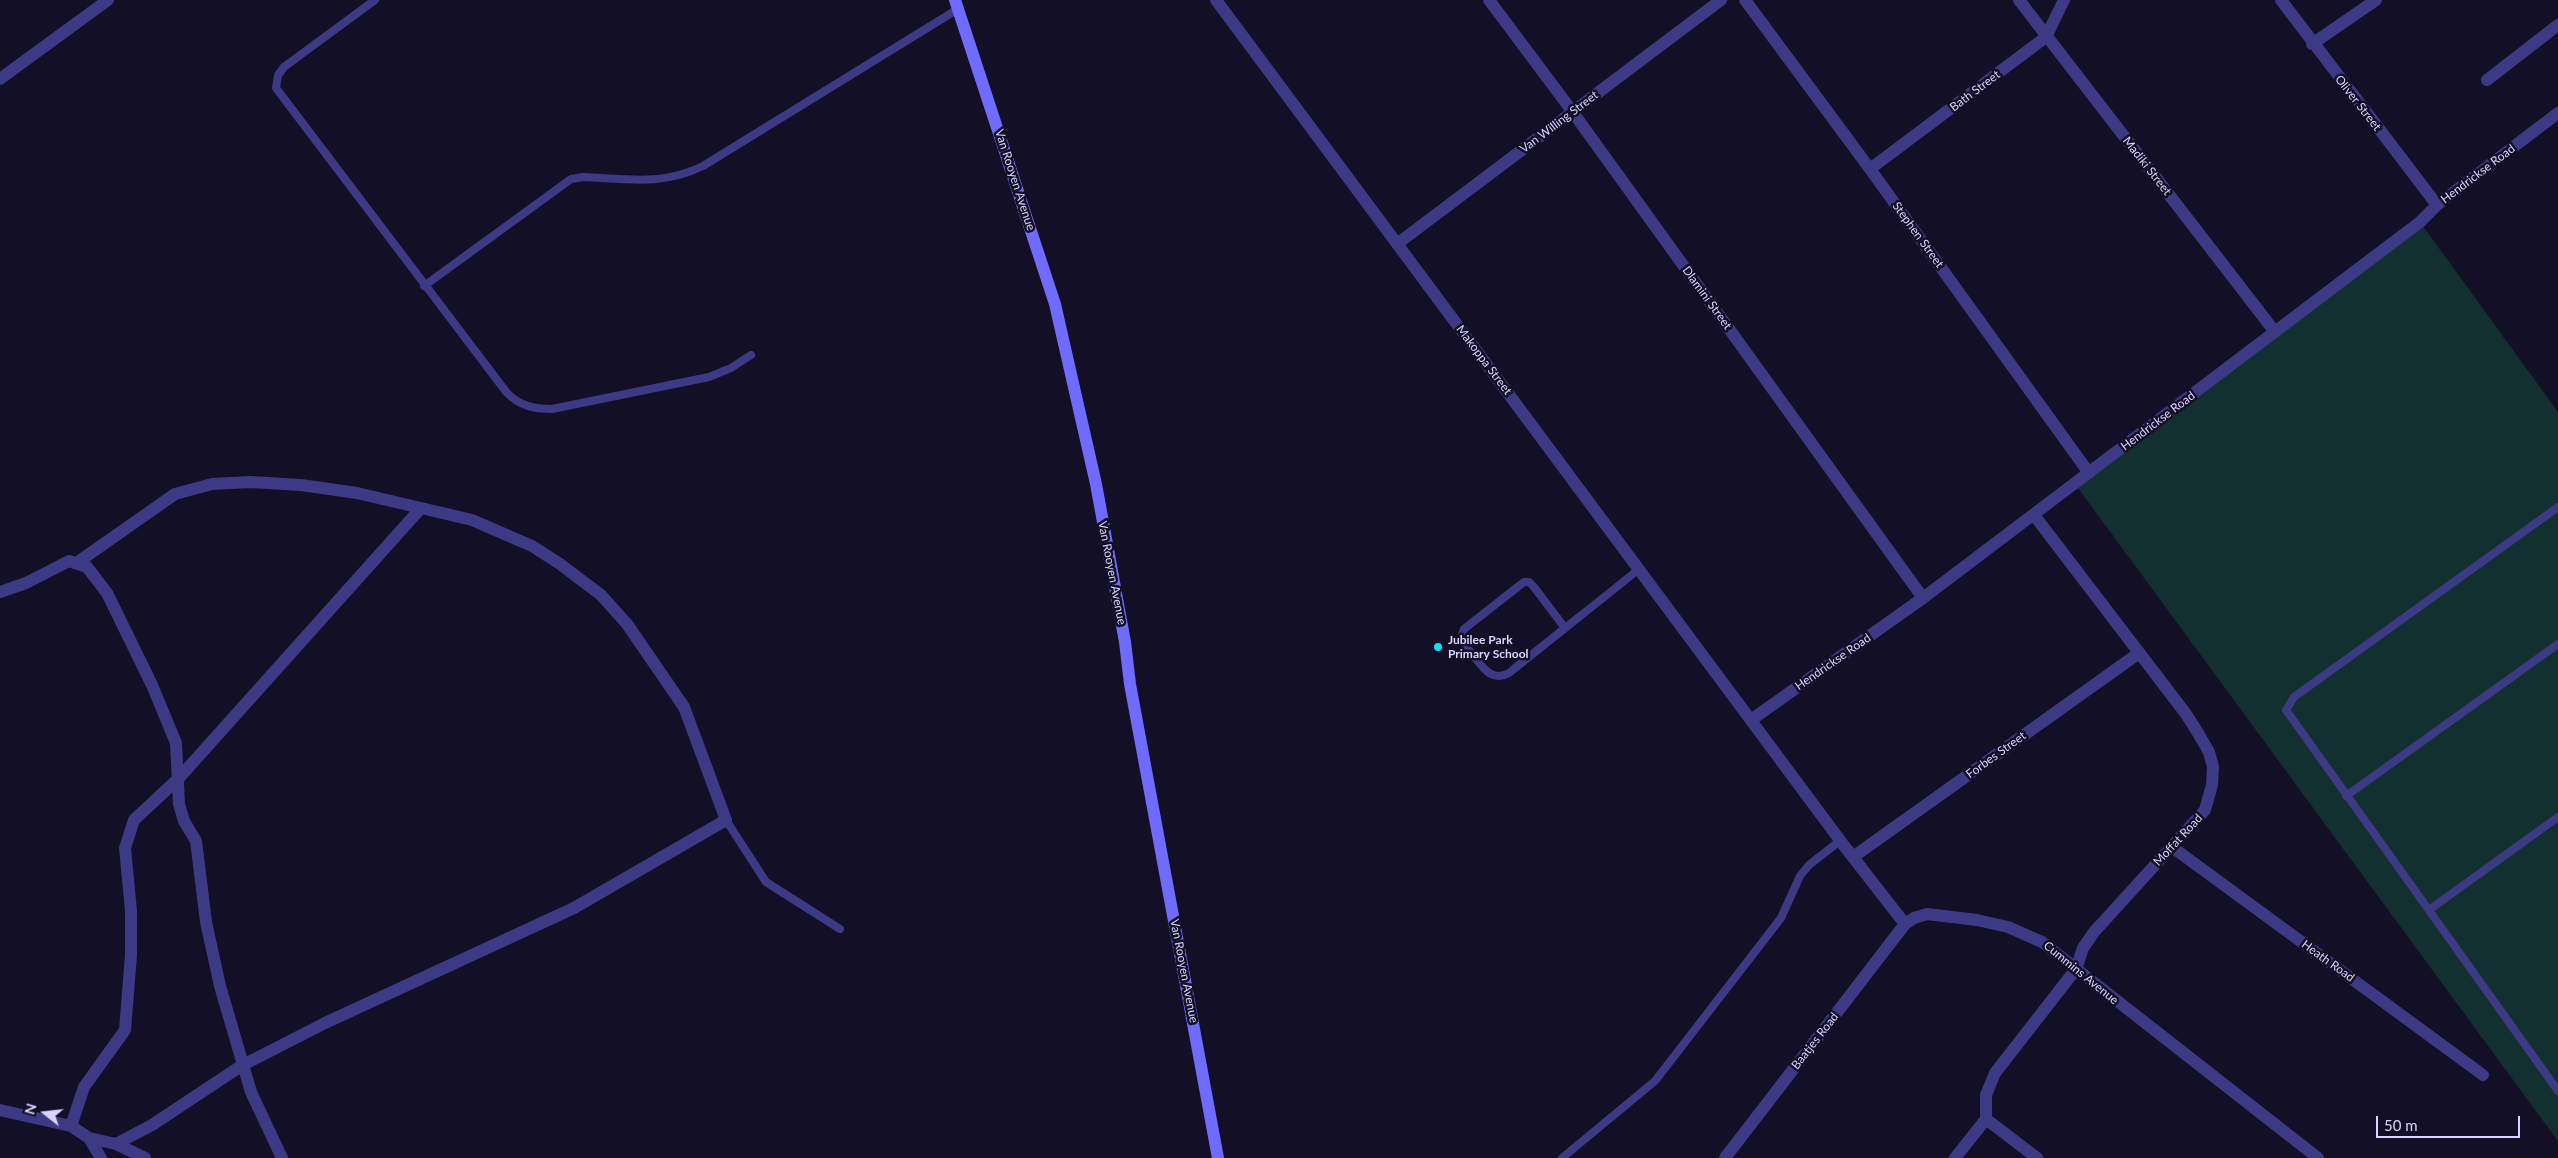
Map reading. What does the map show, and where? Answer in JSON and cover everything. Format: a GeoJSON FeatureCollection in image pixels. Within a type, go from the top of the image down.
{"type":"FeatureCollection","features":[{"type":"Feature","properties":{"kind":"street"},"geometry":{"type":"LineString","coordinates":[[0,79],[108,0]]}},
{"type":"Feature","properties":{"kind":"street","name":"Makoppa Street"},"geometry":{"type":"LineString","coordinates":[[1216,0],[1752,720]]}},
{"type":"Feature","properties":{"kind":"street","name":"Dlamini Street"},"geometry":{"type":"LineString","coordinates":[[1489,0],[1572,111],[1923,598]]}},
{"type":"Feature","properties":{"kind":"street","name":"Van Willing Street"},"geometry":{"type":"LineString","coordinates":[[1397,244],[1721,0]]}},
{"type":"Feature","properties":{"kind":"street","name":"Stephen Street"},"geometry":{"type":"LineString","coordinates":[[1745,0],[1870,169],[2089,473]]}},
{"type":"Feature","properties":{"kind":"street","name":"Madiki Street"},"geometry":{"type":"LineString","coordinates":[[2019,0],[2275,332]]}},
{"type":"Feature","properties":{"kind":"street","name":"Bath Street"},"geometry":{"type":"LineString","coordinates":[[1870,169],[2046,37],[2064,0]]}},
{"type":"Feature","properties":{"kind":"street","name":"Oliver Street"},"geometry":{"type":"LineString","coordinates":[[2281,0],[2312,44],[2437,205]]}},
{"type":"Feature","properties":{"kind":"street"},"geometry":{"type":"LineString","coordinates":[[2312,44],[2376,0]]}},
{"type":"Feature","properties":{"kind":"street","name":"Van Rooyen Avenue"},"geometry":{"type":"LineString","coordinates":[[956,4],[1055,304],[1073,374],[1125,642],[1132,694],[1218,1158]]}},
{"type":"Feature","properties":{"kind":"street"},"geometry":{"type":"LineString","coordinates":[[2487,80],[2558,25]]}},
{"type":"Feature","properties":{"kind":"street","name":"Hendrickse Road"},"geometry":{"type":"LineString","coordinates":[[1752,720],[1923,598],[2089,473],[2420,222],[2437,205],[2558,113]]}},
{"type":"Feature","properties":{"kind":"street"},"geometry":{"type":"LineString","coordinates":[[78,562],[175,494],[204,485],[250,482],[301,485],[358,492],[472,520],[532,546],[560,564],[601,595],[627,624],[684,707],[726,820],[574,908],[325,1023],[241,1066],[152,1125],[116,1144]]}},
{"type":"Feature","properties":{"kind":"street"},"geometry":{"type":"LineString","coordinates":[[71,1126],[84,1087],[125,1030],[131,954],[131,911],[125,848],[134,820],[179,778],[421,508]]}},
{"type":"Feature","properties":{"kind":"street","name":"Moffat Road"},"geometry":{"type":"LineString","coordinates":[[1986,1119],[1986,1095],[1995,1073],[2076,970],[2083,948],[2094,932],[2205,810],[2212,785],[2213,767],[2208,752],[2186,714],[2034,514]]}},
{"type":"Feature","properties":{"kind":"street"},"geometry":{"type":"LineString","coordinates":[[0,592],[26,583],[66,561],[78,562],[92,571],[107,593],[152,684],[176,743],[179,778],[178,804],[184,821],[196,841],[206,922],[241,1066],[282,1158]]}},
{"type":"Feature","properties":{"kind":"street","name":"Forbes Street"},"geometry":{"type":"LineString","coordinates":[[1854,857],[2139,653]]}},
{"type":"Feature","properties":{"kind":"street"},"geometry":{"type":"LineString","coordinates":[[1752,720],[1840,840],[1905,924]]}},
{"type":"Feature","properties":{"kind":"street","name":"Heath Road"},"geometry":{"type":"LineString","coordinates":[[2172,847],[2483,1075]]}},
{"type":"Feature","properties":{"kind":"street","name":"Cummins Avenue"},"geometry":{"type":"LineString","coordinates":[[1905,924],[1914,918],[1927,914],[1977,920],[2008,927],[2042,942],[2318,1158]]}},
{"type":"Feature","properties":{"kind":"street","name":"Baatjes Road"},"geometry":{"type":"LineString","coordinates":[[1725,1158],[1905,924]]}},
{"type":"Feature","properties":{"kind":"street"},"geometry":{"type":"LineString","coordinates":[[0,1110],[71,1126],[89,1138],[116,1144],[144,1158]]}},
{"type":"Feature","properties":{"kind":"street"},"geometry":{"type":"LineString","coordinates":[[1955,1158],[1986,1119],[2037,1158]]}},
{"type":"Feature","properties":{"kind":"street"},"geometry":{"type":"LineString","coordinates":[[89,1138],[101,1158]]}},
{"type":"Feature","properties":{"kind":"lane"},"geometry":{"type":"LineString","coordinates":[[375,0],[284,67],[278,75],[276,83],[282,96],[507,394],[514,400],[536,409],[552,409],[709,377],[731,368],[751,354]]}},
{"type":"Feature","properties":{"kind":"lane"},"geometry":{"type":"LineString","coordinates":[[424,286],[570,179],[583,177],[664,180],[683,176],[703,166],[956,4]]}},
{"type":"Feature","properties":{"kind":"lane"},"geometry":{"type":"LineString","coordinates":[[2558,507],[2290,701],[2286,710],[2558,1092]]}},
{"type":"Feature","properties":{"kind":"lane"},"geometry":{"type":"LineString","coordinates":[[1565,628],[1529,582],[1524,582],[1464,629],[1461,638],[1486,671],[1496,677],[1503,676],[1565,628],[1639,568]]}},
{"type":"Feature","properties":{"kind":"lane"},"geometry":{"type":"LineString","coordinates":[[2346,796],[2558,644]]}},
{"type":"Feature","properties":{"kind":"lane"},"geometry":{"type":"LineString","coordinates":[[2429,910],[2558,817]]}},
{"type":"Feature","properties":{"kind":"lane"},"geometry":{"type":"LineString","coordinates":[[726,820],[766,882],[840,929]]}},
{"type":"Feature","properties":{"kind":"lane"},"geometry":{"type":"LineString","coordinates":[[1562,1158],[1655,1080],[1781,918],[1800,876],[1809,865],[1840,840]]}},
{"type":"Feature","properties":{"kind":"green space"},"geometry":{"type":"Polygon","coordinates":[[[2420,222],[2558,412],[2558,1141],[2075,484],[2420,222]]]}},
{"type":"Feature","properties":{"kind":"place","name":"Jubilee Park Primary School"},"geometry":{"type":"Point","coordinates":[1438,647]}}]}
